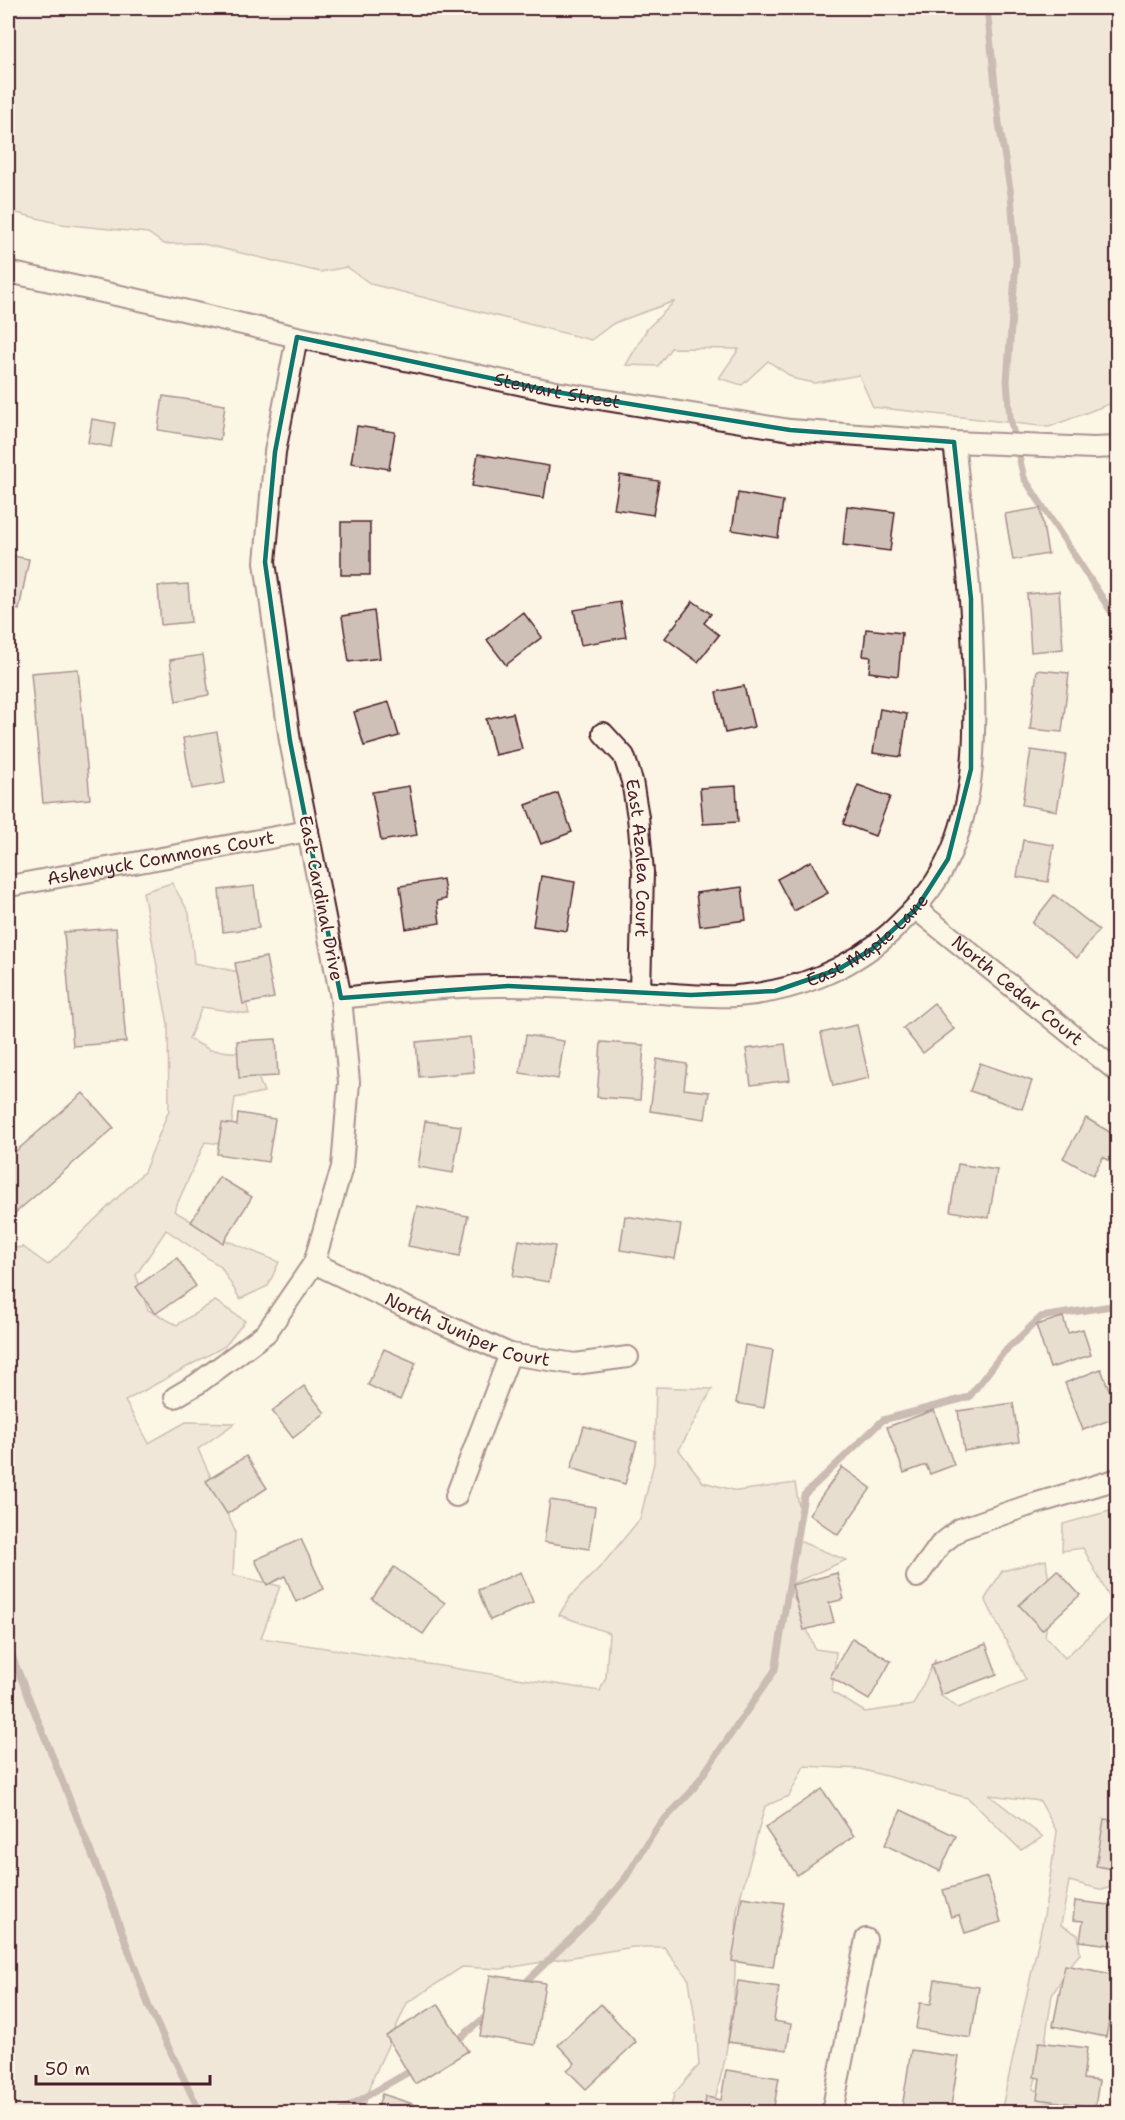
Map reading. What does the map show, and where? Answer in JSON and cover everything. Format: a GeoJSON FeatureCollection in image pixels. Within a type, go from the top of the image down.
{"type":"FeatureCollection","features":[{"type":"Feature","properties":{"kind":"street","name":"Stewart Street"},"geometry":{"type":"LineString","coordinates":[[8,272],[556,392],[743,422],[790,429],[954,442],[1118,447]]}},
{"type":"Feature","properties":{"kind":"street","name":"East Cardinal Drive"},"geometry":{"type":"LineString","coordinates":[[175,1397],[197,1384],[266,1333],[314,1263],[342,1167],[349,1082],[341,998],[290,741],[265,562],[275,452],[297,337]]}},
{"type":"Feature","properties":{"kind":"street","name":"East Maple Lane"},"geometry":{"type":"LineString","coordinates":[[341,998],[443,988],[508,986],[737,996],[775,991],[803,982],[838,969],[872,949],[916,909],[932,888],[948,859],[962,816],[971,769],[974,683],[971,599],[954,442]]}},
{"type":"Feature","properties":{"kind":"street","name":"East Azalea Court"},"geometry":{"type":"LineString","coordinates":[[603,733],[624,756],[632,782],[638,817],[643,872],[640,992]]}},
{"type":"Feature","properties":{"kind":"street","name":"Ashewyck Commons Court"},"geometry":{"type":"LineString","coordinates":[[15,885],[308,831]]}},
{"type":"Feature","properties":{"kind":"street","name":"North Cedar Court"},"geometry":{"type":"LineString","coordinates":[[916,909],[1118,1072]]}},
{"type":"Feature","properties":{"kind":"street","name":"North Juniper Court"},"geometry":{"type":"LineString","coordinates":[[314,1263],[510,1354],[575,1364],[628,1357]]}},
{"type":"Feature","properties":{"kind":"street"},"geometry":{"type":"LineString","coordinates":[[456,1496],[510,1354]]}},
{"type":"Feature","properties":{"kind":"street"},"geometry":{"type":"LineString","coordinates":[[917,1577],[940,1545],[960,1529],[1118,1479]]}},
{"type":"Feature","properties":{"kind":"street"},"geometry":{"type":"LineString","coordinates":[[832,2112],[866,1939]]}},
{"type":"Feature","properties":{"kind":"highlighted area"},"geometry":{"type":"Polygon","coordinates":[[[297,337],[556,392],[790,430],[954,442],[971,599],[971,769],[948,859],[916,909],[872,949],[839,969],[775,991],[691,995],[508,986],[341,998],[290,741],[265,562],[275,452],[297,337]]]}},
{"type":"Feature","properties":{"kind":"shaded area"},"geometry":{"type":"Polygon","coordinates":[[[8,8],[1117,8],[1117,401],[1049,427],[873,407],[859,375],[815,383],[795,379],[768,361],[742,385],[719,378],[739,349],[671,348],[658,366],[626,365],[647,329],[675,301],[614,323],[591,340],[371,284],[347,267],[320,272],[199,243],[164,244],[148,233],[61,224],[8,211],[8,8]]]}},
{"type":"Feature","properties":{"kind":"shaded area"},"geometry":{"type":"Polygon","coordinates":[[[172,883],[189,913],[194,963],[239,972],[249,1014],[202,1007],[189,1039],[210,1050],[242,1053],[255,1070],[264,1092],[235,1098],[229,1145],[205,1142],[174,1211],[220,1238],[279,1262],[268,1286],[240,1299],[221,1267],[166,1230],[136,1275],[148,1310],[177,1325],[215,1301],[245,1321],[225,1346],[125,1401],[149,1443],[186,1422],[235,1423],[198,1449],[235,1531],[233,1575],[280,1586],[261,1638],[600,1691],[606,1677],[609,1633],[559,1615],[570,1597],[603,1564],[640,1519],[654,1463],[656,1387],[712,1389],[679,1450],[703,1482],[737,1491],[795,1483],[800,1512],[794,1539],[846,1560],[789,1585],[815,1649],[836,1652],[832,1692],[865,1712],[913,1705],[935,1660],[940,1695],[958,1708],[1026,1680],[985,1599],[1002,1571],[1046,1560],[1051,1598],[1045,1636],[1065,1658],[1116,1610],[1083,1548],[1062,1551],[1063,1524],[1117,1509],[1118,1817],[1110,1822],[1101,1855],[1117,1871],[1117,1884],[1103,1890],[1069,1881],[1061,1925],[1078,1935],[1080,1954],[1070,1965],[1052,1995],[1044,2049],[1033,2089],[1057,2101],[1032,2106],[1030,2112],[1001,2112],[1044,1916],[1057,1832],[1040,1801],[989,1795],[1043,1837],[1021,1850],[968,1798],[860,1769],[804,1766],[789,1796],[765,1806],[737,1909],[734,1998],[725,2059],[712,2112],[670,2112],[674,2094],[699,2065],[689,1980],[664,1947],[633,1947],[501,1969],[462,1967],[407,2003],[373,2078],[363,2112],[8,2112],[8,1249],[23,1247],[48,1265],[144,1172],[169,1110],[168,1024],[143,892],[172,883]]]}},
{"type":"Feature","properties":{"kind":"building"},"geometry":{"type":"Polygon","coordinates":[[[163,396],[225,405],[220,440],[158,430],[163,396]]]}},
{"type":"Feature","properties":{"kind":"building"},"geometry":{"type":"Polygon","coordinates":[[[92,419],[115,423],[111,447],[88,443],[92,419]]]}},
{"type":"Feature","properties":{"kind":"building"},"geometry":{"type":"Polygon","coordinates":[[[357,426],[395,432],[389,469],[351,463],[357,426]]]}},
{"type":"Feature","properties":{"kind":"building"},"geometry":{"type":"Polygon","coordinates":[[[478,454],[549,466],[544,498],[472,486],[478,454]]]}},
{"type":"Feature","properties":{"kind":"building"},"geometry":{"type":"Polygon","coordinates":[[[620,475],[659,481],[653,515],[614,509],[620,475]]]}},
{"type":"Feature","properties":{"kind":"building"},"geometry":{"type":"Polygon","coordinates":[[[738,493],[783,501],[778,538],[732,530],[738,493]]]}},
{"type":"Feature","properties":{"kind":"building"},"geometry":{"type":"Polygon","coordinates":[[[847,506],[895,512],[890,551],[843,545],[847,506]]]}},
{"type":"Feature","properties":{"kind":"building"},"geometry":{"type":"Polygon","coordinates":[[[1040,508],[1048,554],[1013,560],[1005,514],[1040,508]]]}},
{"type":"Feature","properties":{"kind":"building"},"geometry":{"type":"Polygon","coordinates":[[[341,522],[370,522],[370,575],[341,575],[341,522]]]}},
{"type":"Feature","properties":{"kind":"building"},"geometry":{"type":"Polygon","coordinates":[[[8,555],[29,559],[19,610],[8,608],[8,555]]]}},
{"type":"Feature","properties":{"kind":"building"},"geometry":{"type":"Polygon","coordinates":[[[188,584],[191,622],[161,625],[158,586],[188,584]]]}},
{"type":"Feature","properties":{"kind":"building"},"geometry":{"type":"Polygon","coordinates":[[[1059,591],[1063,649],[1031,652],[1027,594],[1059,591]]]}},
{"type":"Feature","properties":{"kind":"building"},"geometry":{"type":"Polygon","coordinates":[[[693,601],[711,614],[704,623],[719,635],[698,662],[665,638],[693,601]]]}},
{"type":"Feature","properties":{"kind":"building"},"geometry":{"type":"Polygon","coordinates":[[[620,602],[626,637],[581,645],[574,610],[620,602]]]}},
{"type":"Feature","properties":{"kind":"building"},"geometry":{"type":"Polygon","coordinates":[[[374,611],[380,658],[349,662],[342,616],[374,611]]]}},
{"type":"Feature","properties":{"kind":"building"},"geometry":{"type":"Polygon","coordinates":[[[523,612],[542,637],[506,665],[487,640],[523,612]]]}},
{"type":"Feature","properties":{"kind":"building"},"geometry":{"type":"Polygon","coordinates":[[[866,629],[902,633],[898,676],[869,672],[871,657],[863,656],[866,629]]]}},
{"type":"Feature","properties":{"kind":"building"},"geometry":{"type":"Polygon","coordinates":[[[203,655],[209,695],[176,701],[170,660],[203,655]]]}},
{"type":"Feature","properties":{"kind":"building"},"geometry":{"type":"Polygon","coordinates":[[[78,669],[90,799],[43,803],[31,673],[78,669]]]}},
{"type":"Feature","properties":{"kind":"building"},"geometry":{"type":"Polygon","coordinates":[[[1037,670],[1069,673],[1062,732],[1030,729],[1037,670]]]}},
{"type":"Feature","properties":{"kind":"building"},"geometry":{"type":"Polygon","coordinates":[[[744,686],[754,727],[725,733],[716,692],[744,686]]]}},
{"type":"Feature","properties":{"kind":"building"},"geometry":{"type":"Polygon","coordinates":[[[389,702],[399,736],[364,746],[354,712],[389,702]]]}},
{"type":"Feature","properties":{"kind":"building"},"geometry":{"type":"Polygon","coordinates":[[[880,709],[907,714],[901,757],[873,753],[880,709]]]}},
{"type":"Feature","properties":{"kind":"building"},"geometry":{"type":"Polygon","coordinates":[[[513,713],[522,749],[495,755],[486,719],[513,713]]]}},
{"type":"Feature","properties":{"kind":"building"},"geometry":{"type":"Polygon","coordinates":[[[217,732],[225,783],[192,789],[183,738],[217,732]]]}},
{"type":"Feature","properties":{"kind":"building"},"geometry":{"type":"Polygon","coordinates":[[[1031,750],[1066,755],[1057,811],[1022,805],[1031,750]]]}},
{"type":"Feature","properties":{"kind":"building"},"geometry":{"type":"Polygon","coordinates":[[[858,785],[890,797],[875,836],[843,824],[858,785]]]}},
{"type":"Feature","properties":{"kind":"building"},"geometry":{"type":"Polygon","coordinates":[[[409,786],[417,835],[381,841],[372,792],[409,786]]]}},
{"type":"Feature","properties":{"kind":"building"},"geometry":{"type":"Polygon","coordinates":[[[736,786],[738,822],[703,824],[700,788],[736,786]]]}},
{"type":"Feature","properties":{"kind":"building"},"geometry":{"type":"Polygon","coordinates":[[[558,793],[572,832],[541,844],[526,805],[558,793]]]}},
{"type":"Feature","properties":{"kind":"building"},"geometry":{"type":"Polygon","coordinates":[[[1023,840],[1054,845],[1048,882],[1017,877],[1023,840]]]}},
{"type":"Feature","properties":{"kind":"building"},"geometry":{"type":"Polygon","coordinates":[[[811,861],[828,893],[794,911],[777,879],[811,861]]]}},
{"type":"Feature","properties":{"kind":"building"},"geometry":{"type":"Polygon","coordinates":[[[541,876],[575,882],[567,931],[533,926],[541,876]]]}},
{"type":"Feature","properties":{"kind":"building"},"geometry":{"type":"Polygon","coordinates":[[[443,879],[446,899],[437,901],[440,923],[406,929],[400,886],[443,879]]]}},
{"type":"Feature","properties":{"kind":"building"},"geometry":{"type":"Polygon","coordinates":[[[254,886],[259,928],[223,932],[219,890],[254,886]]]}},
{"type":"Feature","properties":{"kind":"building"},"geometry":{"type":"Polygon","coordinates":[[[742,887],[746,920],[700,926],[696,893],[742,887]]]}},
{"type":"Feature","properties":{"kind":"building"},"geometry":{"type":"Polygon","coordinates":[[[1054,895],[1099,930],[1077,958],[1032,923],[1054,895]]]}},
{"type":"Feature","properties":{"kind":"building"},"geometry":{"type":"Polygon","coordinates":[[[116,928],[126,1042],[73,1046],[64,932],[116,928]]]}},
{"type":"Feature","properties":{"kind":"building"},"geometry":{"type":"Polygon","coordinates":[[[266,957],[274,998],[243,1004],[235,963],[266,957]]]}},
{"type":"Feature","properties":{"kind":"building"},"geometry":{"type":"Polygon","coordinates":[[[934,1003],[954,1029],[923,1053],[903,1028],[934,1003]]]}},
{"type":"Feature","properties":{"kind":"building"},"geometry":{"type":"Polygon","coordinates":[[[857,1025],[869,1078],[833,1086],[821,1033],[857,1025]]]}},
{"type":"Feature","properties":{"kind":"building"},"geometry":{"type":"Polygon","coordinates":[[[526,1035],[564,1041],[558,1079],[520,1073],[526,1035]]]}},
{"type":"Feature","properties":{"kind":"building"},"geometry":{"type":"Polygon","coordinates":[[[470,1037],[474,1072],[419,1077],[416,1042],[470,1037]]]}},
{"type":"Feature","properties":{"kind":"building"},"geometry":{"type":"Polygon","coordinates":[[[276,1039],[278,1076],[239,1078],[237,1041],[276,1039]]]}},
{"type":"Feature","properties":{"kind":"building"},"geometry":{"type":"Polygon","coordinates":[[[601,1042],[644,1045],[640,1100],[597,1097],[601,1042]]]}},
{"type":"Feature","properties":{"kind":"building"},"geometry":{"type":"Polygon","coordinates":[[[785,1044],[790,1080],[751,1085],[746,1049],[785,1044]]]}},
{"type":"Feature","properties":{"kind":"building"},"geometry":{"type":"Polygon","coordinates":[[[657,1059],[687,1064],[684,1089],[709,1092],[705,1119],[650,1111],[657,1059]]]}},
{"type":"Feature","properties":{"kind":"building"},"geometry":{"type":"Polygon","coordinates":[[[980,1063],[1032,1081],[1022,1109],[970,1091],[980,1063]]]}},
{"type":"Feature","properties":{"kind":"building"},"geometry":{"type":"Polygon","coordinates":[[[83,1093],[114,1128],[14,1214],[8,1206],[8,1158],[83,1093]]]}},
{"type":"Feature","properties":{"kind":"building"},"geometry":{"type":"Polygon","coordinates":[[[238,1113],[275,1119],[268,1162],[217,1154],[222,1123],[237,1125],[238,1113]]]}},
{"type":"Feature","properties":{"kind":"building"},"geometry":{"type":"Polygon","coordinates":[[[1086,1118],[1118,1137],[1118,1158],[1114,1163],[1103,1157],[1093,1175],[1063,1158],[1086,1118]]]}},
{"type":"Feature","properties":{"kind":"building"},"geometry":{"type":"Polygon","coordinates":[[[425,1121],[461,1126],[453,1173],[418,1167],[425,1121]]]}},
{"type":"Feature","properties":{"kind":"building"},"geometry":{"type":"Polygon","coordinates":[[[958,1164],[997,1170],[989,1218],[950,1211],[958,1164]]]}},
{"type":"Feature","properties":{"kind":"building"},"geometry":{"type":"Polygon","coordinates":[[[219,1177],[252,1197],[223,1243],[191,1222],[219,1177]]]}},
{"type":"Feature","properties":{"kind":"building"},"geometry":{"type":"Polygon","coordinates":[[[417,1206],[468,1216],[460,1256],[408,1246],[417,1206]]]}},
{"type":"Feature","properties":{"kind":"building"},"geometry":{"type":"Polygon","coordinates":[[[625,1216],[681,1225],[675,1259],[620,1250],[625,1216]]]}},
{"type":"Feature","properties":{"kind":"building"},"geometry":{"type":"Polygon","coordinates":[[[519,1240],[555,1246],[549,1282],[513,1276],[519,1240]]]}},
{"type":"Feature","properties":{"kind":"building"},"geometry":{"type":"Polygon","coordinates":[[[177,1258],[196,1286],[155,1314],[136,1287],[177,1258]]]}},
{"type":"Feature","properties":{"kind":"building"},"geometry":{"type":"Polygon","coordinates":[[[1063,1317],[1068,1333],[1083,1329],[1091,1355],[1050,1368],[1036,1325],[1063,1317]]]}},
{"type":"Feature","properties":{"kind":"building"},"geometry":{"type":"Polygon","coordinates":[[[745,1345],[773,1350],[764,1408],[736,1403],[745,1345]]]}},
{"type":"Feature","properties":{"kind":"building"},"geometry":{"type":"Polygon","coordinates":[[[384,1349],[416,1363],[400,1400],[368,1385],[384,1349]]]}},
{"type":"Feature","properties":{"kind":"building"},"geometry":{"type":"Polygon","coordinates":[[[1101,1369],[1118,1417],[1083,1430],[1065,1383],[1101,1369]]]}},
{"type":"Feature","properties":{"kind":"building"},"geometry":{"type":"Polygon","coordinates":[[[304,1386],[325,1413],[293,1438],[272,1411],[304,1386]]]}},
{"type":"Feature","properties":{"kind":"building"},"geometry":{"type":"Polygon","coordinates":[[[1013,1403],[1019,1442],[964,1451],[958,1411],[1013,1403]]]}},
{"type":"Feature","properties":{"kind":"building"},"geometry":{"type":"Polygon","coordinates":[[[934,1410],[954,1465],[930,1474],[926,1465],[904,1473],[887,1427],[934,1410]]]}},
{"type":"Feature","properties":{"kind":"building"},"geometry":{"type":"Polygon","coordinates":[[[584,1426],[637,1442],[625,1484],[571,1468],[584,1426]]]}},
{"type":"Feature","properties":{"kind":"building"},"geometry":{"type":"Polygon","coordinates":[[[246,1456],[267,1488],[227,1514],[206,1481],[246,1456]]]}},
{"type":"Feature","properties":{"kind":"building"},"geometry":{"type":"Polygon","coordinates":[[[842,1467],[871,1488],[838,1535],[809,1514],[842,1467]]]}},
{"type":"Feature","properties":{"kind":"building"},"geometry":{"type":"Polygon","coordinates":[[[550,1500],[595,1507],[589,1549],[544,1542],[550,1500]]]}},
{"type":"Feature","properties":{"kind":"building"},"geometry":{"type":"Polygon","coordinates":[[[301,1539],[324,1589],[296,1602],[285,1576],[267,1585],[255,1560],[301,1539]]]}},
{"type":"Feature","properties":{"kind":"building"},"geometry":{"type":"Polygon","coordinates":[[[394,1567],[445,1603],[423,1634],[372,1599],[394,1567]]]}},
{"type":"Feature","properties":{"kind":"building"},"geometry":{"type":"Polygon","coordinates":[[[1057,1570],[1080,1595],[1042,1630],[1019,1605],[1057,1570]]]}},
{"type":"Feature","properties":{"kind":"building"},"geometry":{"type":"Polygon","coordinates":[[[521,1572],[533,1602],[490,1620],[478,1590],[521,1572]]]}},
{"type":"Feature","properties":{"kind":"building"},"geometry":{"type":"Polygon","coordinates":[[[837,1573],[844,1599],[829,1603],[834,1622],[804,1630],[792,1585],[837,1573]]]}},
{"type":"Feature","properties":{"kind":"building"},"geometry":{"type":"Polygon","coordinates":[[[852,1638],[891,1661],[869,1700],[830,1677],[852,1638]]]}},
{"type":"Feature","properties":{"kind":"building"},"geometry":{"type":"Polygon","coordinates":[[[986,1644],[997,1674],[941,1695],[931,1665],[986,1644]]]}},
{"type":"Feature","properties":{"kind":"building"},"geometry":{"type":"Polygon","coordinates":[[[822,1789],[854,1836],[797,1875],[765,1828],[822,1789]]]}},
{"type":"Feature","properties":{"kind":"building"},"geometry":{"type":"Polygon","coordinates":[[[901,1810],[956,1836],[940,1871],[885,1845],[901,1810]]]}},
{"type":"Feature","properties":{"kind":"building"},"geometry":{"type":"Polygon","coordinates":[[[1104,1819],[1118,1821],[1118,1870],[1096,1866],[1104,1819]]]}},
{"type":"Feature","properties":{"kind":"building"},"geometry":{"type":"Polygon","coordinates":[[[987,1877],[1001,1922],[965,1933],[959,1915],[951,1917],[943,1890],[987,1877]]]}},
{"type":"Feature","properties":{"kind":"building"},"geometry":{"type":"Polygon","coordinates":[[[742,1897],[784,1903],[773,1967],[732,1961],[742,1897]]]}},
{"type":"Feature","properties":{"kind":"building"},"geometry":{"type":"Polygon","coordinates":[[[1075,1901],[1118,1906],[1118,1946],[1080,1941],[1083,1921],[1073,1920],[1075,1901]]]}},
{"type":"Feature","properties":{"kind":"building"},"geometry":{"type":"Polygon","coordinates":[[[1065,1965],[1118,1975],[1106,2037],[1053,2026],[1065,1965]]]}},
{"type":"Feature","properties":{"kind":"building"},"geometry":{"type":"Polygon","coordinates":[[[490,1975],[545,1983],[535,2045],[480,2036],[490,1975]]]}},
{"type":"Feature","properties":{"kind":"building"},"geometry":{"type":"Polygon","coordinates":[[[935,1980],[979,1987],[971,2038],[916,2029],[920,2003],[931,2004],[935,1980]]]}},
{"type":"Feature","properties":{"kind":"building"},"geometry":{"type":"Polygon","coordinates":[[[738,1981],[779,1987],[774,2021],[791,2024],[787,2050],[728,2042],[738,1981]]]}},
{"type":"Feature","properties":{"kind":"building"},"geometry":{"type":"Polygon","coordinates":[[[438,2004],[468,2051],[415,2084],[386,2036],[438,2004]]]}},
{"type":"Feature","properties":{"kind":"building"},"geometry":{"type":"Polygon","coordinates":[[[601,2004],[636,2042],[586,2089],[567,2070],[575,2063],[558,2045],[601,2004]]]}},
{"type":"Feature","properties":{"kind":"building"},"geometry":{"type":"Polygon","coordinates":[[[1039,2042],[1087,2048],[1083,2079],[1099,2081],[1095,2107],[1037,2099],[1040,2078],[1034,2077],[1039,2042]]]}},
{"type":"Feature","properties":{"kind":"building"},"geometry":{"type":"Polygon","coordinates":[[[911,2050],[959,2057],[950,2112],[902,2108],[911,2050]]]}},
{"type":"Feature","properties":{"kind":"building"},"geometry":{"type":"Polygon","coordinates":[[[726,2070],[779,2078],[773,2112],[704,2112],[706,2097],[721,2100],[726,2070]]]}},
{"type":"Feature","properties":{"kind":"building"},"geometry":{"type":"Polygon","coordinates":[[[382,2094],[413,2104],[410,2112],[376,2112],[382,2094]]]}},
{"type":"Feature","properties":{"kind":"waterway"},"geometry":{"type":"LineString","coordinates":[[987,8],[999,123],[1011,195],[1016,262],[1007,381],[1010,418],[1024,478],[1118,622]]}},
{"type":"Feature","properties":{"kind":"waterway"},"geometry":{"type":"LineString","coordinates":[[523,1985],[594,1916],[626,1877],[658,1826],[691,1792],[775,1670],[804,1495],[883,1420],[969,1397],[1003,1353],[1041,1317],[1118,1305]]}},
{"type":"Feature","properties":{"kind":"waterway"},"geometry":{"type":"LineString","coordinates":[[8,1646],[113,1907],[149,2007],[200,2112]]}},
{"type":"Feature","properties":{"kind":"waterway"},"geometry":{"type":"LineString","coordinates":[[454,2043],[489,2014]]}},
{"type":"Feature","properties":{"kind":"waterway"},"geometry":{"type":"LineString","coordinates":[[339,2112],[414,2069]]}}]}
